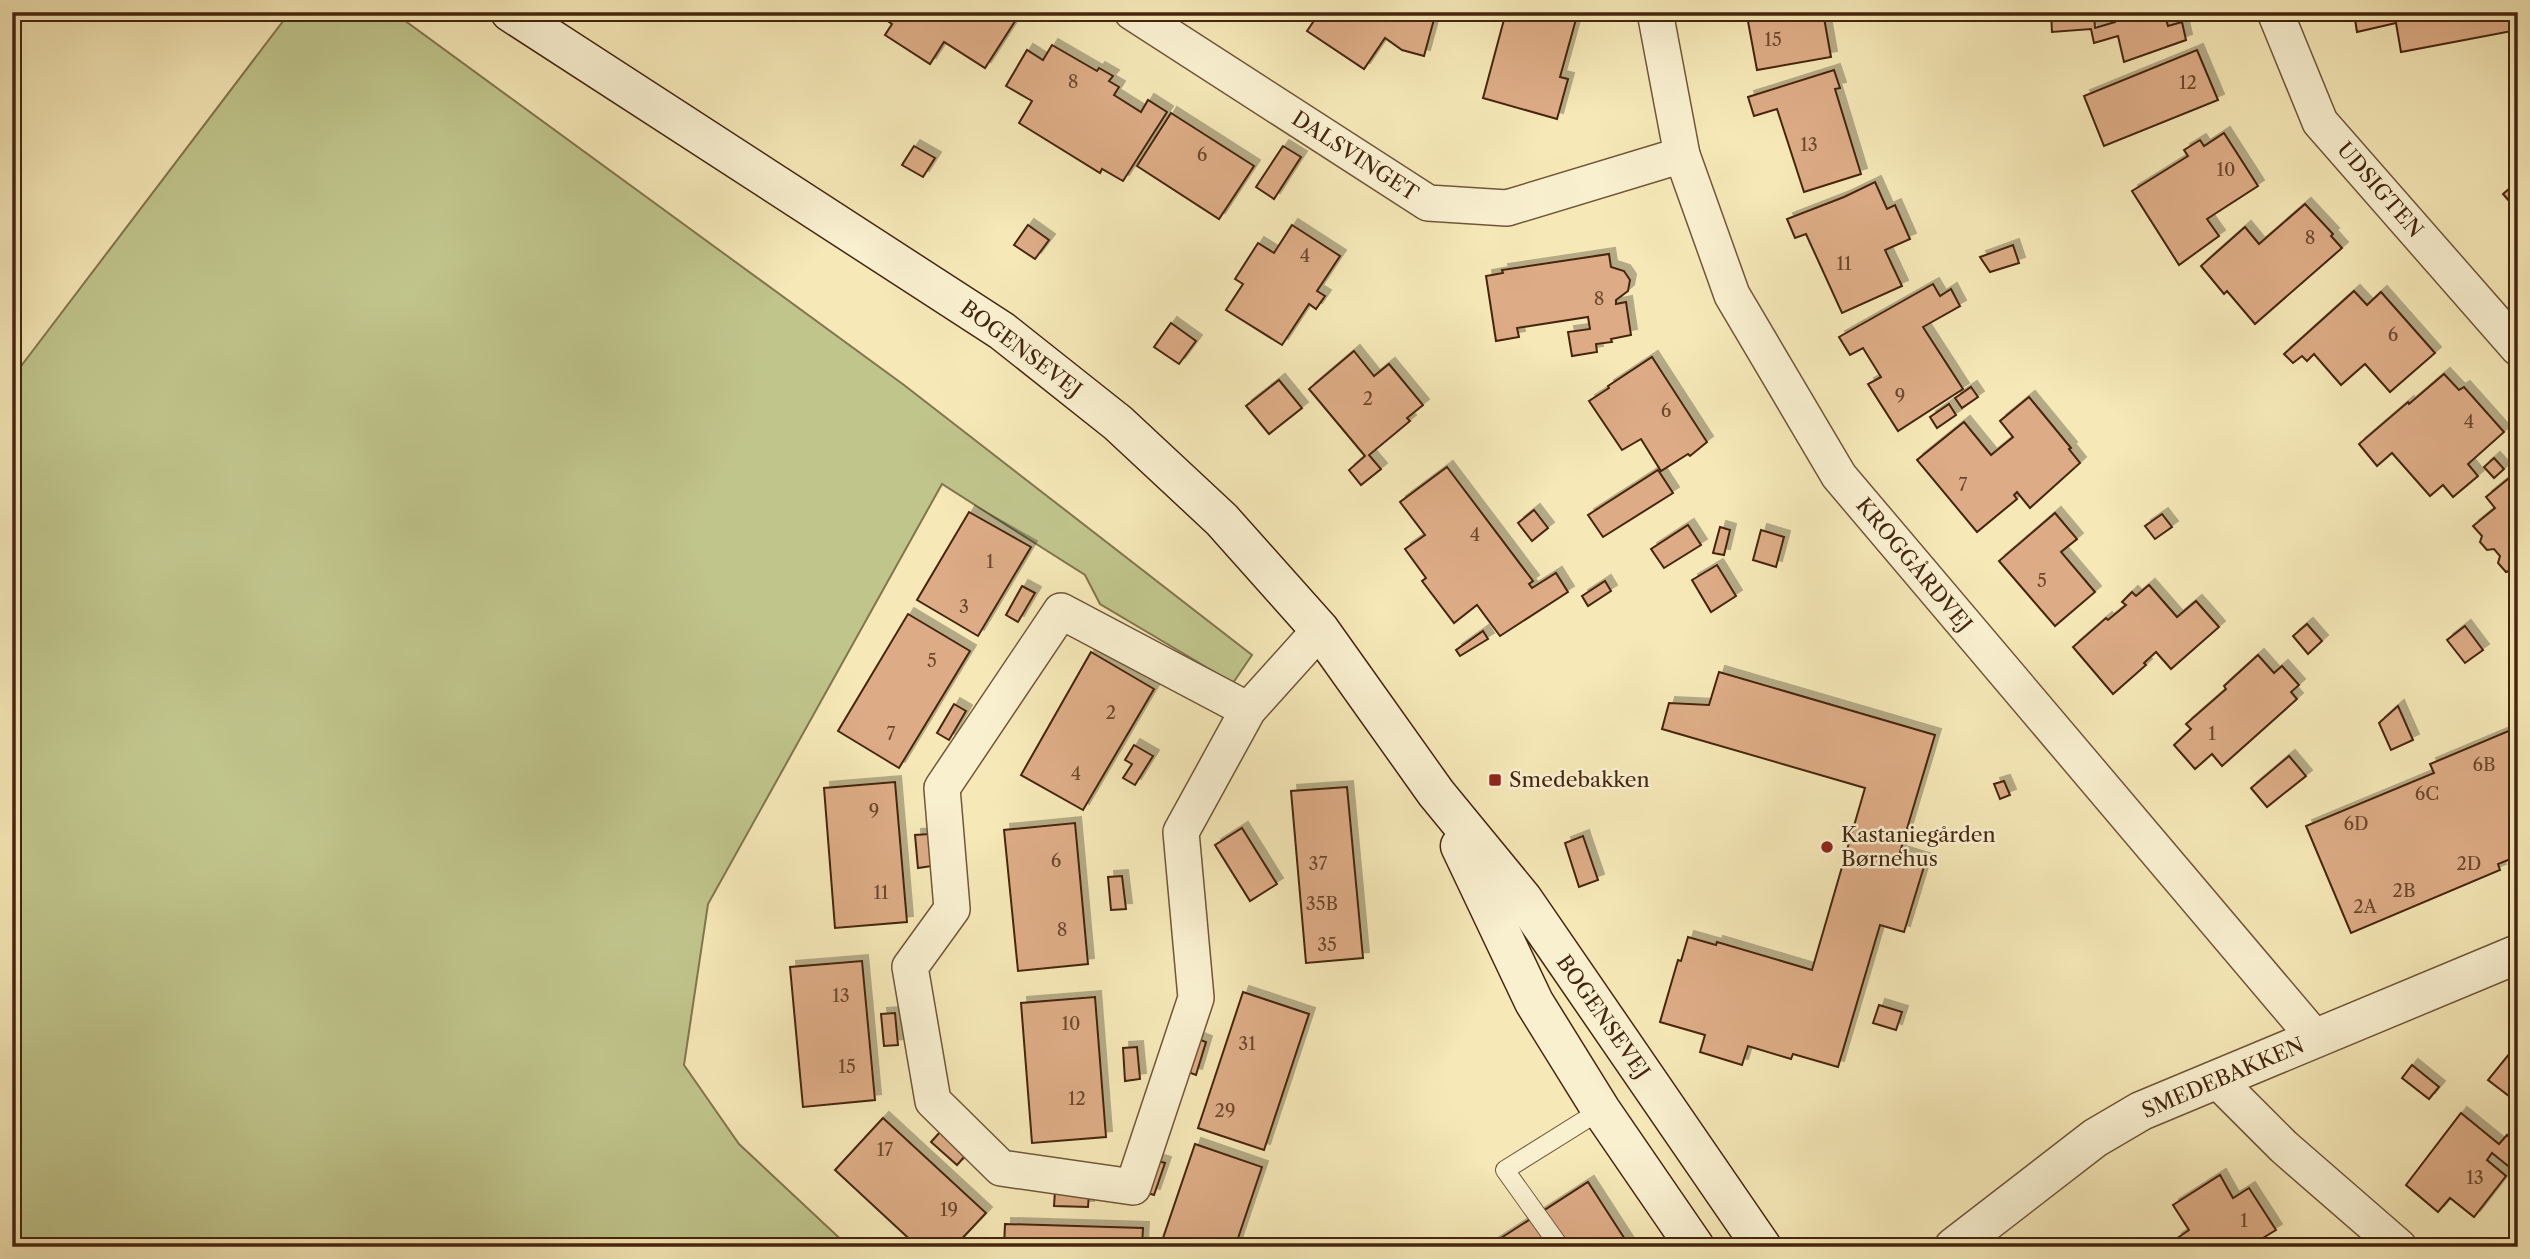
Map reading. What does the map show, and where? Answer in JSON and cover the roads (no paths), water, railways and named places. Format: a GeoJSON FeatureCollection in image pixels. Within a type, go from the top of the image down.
{"type":"FeatureCollection","features":[{"type":"Feature","properties":{"kind":"main road","name":"BOGENSEVEJ"},"geometry":{"type":"LineString","coordinates":[[510,12],[1002,331],[1118,424],[1222,520],[1320,631],[1436,793],[1523,900],[1762,1247]]}},
{"type":"Feature","properties":{"kind":"main road","name":"BOGENSEVEJ"},"geometry":{"type":"LineString","coordinates":[[1436,793],[1534,1002],[1601,1110],[1695,1247]]}},
{"type":"Feature","properties":{"kind":"main road","name":"SMEDEBAKKEN"},"geometry":{"type":"LineString","coordinates":[[1954,1247],[2095,1138],[2141,1111],[2518,954]]}},
{"type":"Feature","properties":{"kind":"street","name":"DALSVINGET"},"geometry":{"type":"LineString","coordinates":[[1132,12],[1428,203],[1507,208],[1682,155]]}},
{"type":"Feature","properties":{"kind":"street","name":"KROGGÅRDVEJ"},"geometry":{"type":"LineString","coordinates":[[1655,12],[1682,155],[1732,295],[1839,476],[2316,1039]]}},
{"type":"Feature","properties":{"kind":"street","name":"UDSIGTEN"},"geometry":{"type":"LineString","coordinates":[[2275,12],[2320,122],[2518,348]]}},
{"type":"Feature","properties":{"kind":"street"},"geometry":{"type":"LineString","coordinates":[[1248,710],[1061,611],[942,788],[952,909],[910,967],[933,1101],[1002,1168],[1133,1187],[1196,998],[1181,832],[1248,710],[1320,631]]}},
{"type":"Feature","properties":{"kind":"street"},"geometry":{"type":"LineString","coordinates":[[2218,1081],[2284,1147],[2399,1247]]}},
{"type":"Feature","properties":{"kind":"lane"},"geometry":{"type":"LineString","coordinates":[[1560,1247],[1505,1170],[1601,1110]]}},
{"type":"Feature","properties":{"kind":"place","name":"Smedebakken"},"geometry":{"type":"Point","coordinates":[1495,780]}},
{"type":"Feature","properties":{"kind":"place","name":"Kastaniegården Børnehus"},"geometry":{"type":"Point","coordinates":[1827,847]}}]}
